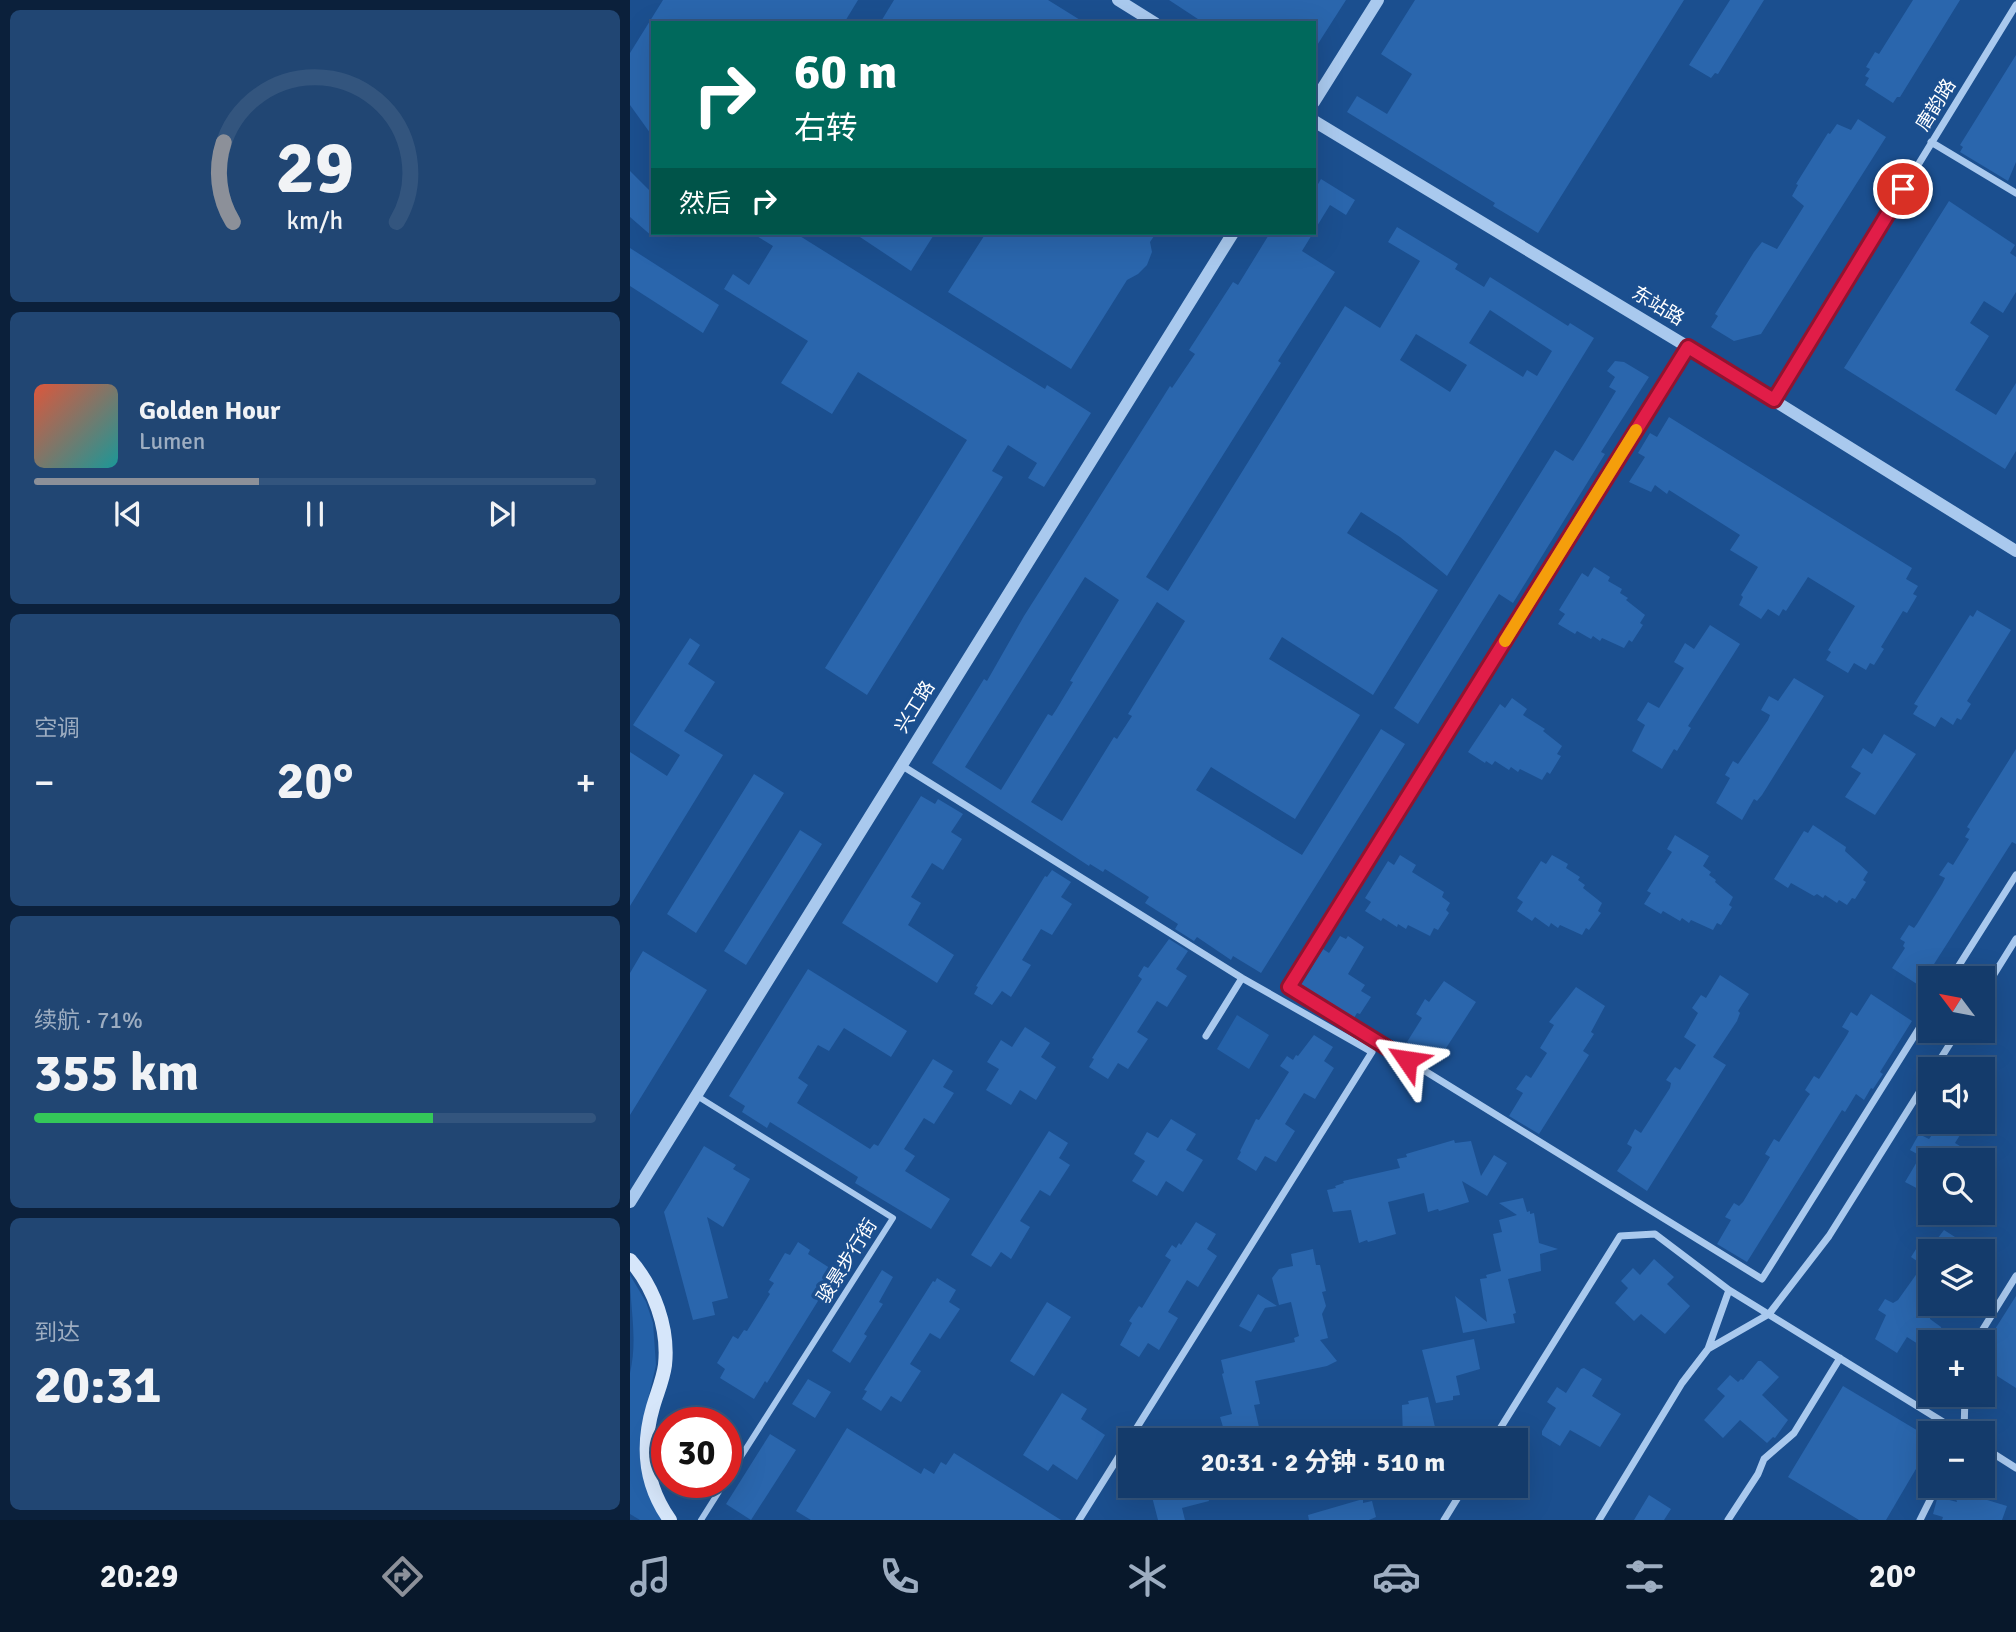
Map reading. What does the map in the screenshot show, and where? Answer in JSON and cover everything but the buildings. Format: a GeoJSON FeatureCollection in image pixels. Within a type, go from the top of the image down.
{"type":"FeatureCollection","features":[{"type":"Feature","properties":{"kind":"main road"},"geometry":{"type":"LineString","coordinates":[[630,1260],[650,1290],[664,1338],[663,1373],[649,1420],[645,1449],[653,1489],[670,1520]]}},
{"type":"Feature","properties":{"kind":"street"},"geometry":{"type":"LineString","coordinates":[[1118,0],[1152,21]]}},
{"type":"Feature","properties":{"kind":"street"},"geometry":{"type":"LineString","coordinates":[[1316,99],[1378,0]]}},
{"type":"Feature","properties":{"kind":"street","name":"唐韵路"},"geometry":{"type":"LineString","coordinates":[[1774,400],[2016,5]]}},
{"type":"Feature","properties":{"kind":"street","name":"东站路"},"geometry":{"type":"LineString","coordinates":[[1316,122],[1688,347],[2016,551]]}},
{"type":"Feature","properties":{"kind":"street"},"geometry":{"type":"LineString","coordinates":[[1931,142],[2016,193]]}},
{"type":"Feature","properties":{"kind":"street","name":"兴工路"},"geometry":{"type":"LineString","coordinates":[[630,1202],[1232,235]]}},
{"type":"Feature","properties":{"kind":"street"},"geometry":{"type":"LineString","coordinates":[[1688,347],[1289,987],[1762,1279],[1918,1030]]}},
{"type":"Feature","properties":{"kind":"street"},"geometry":{"type":"LineString","coordinates":[[901,765],[1241,978],[1373,1052],[1079,1520]]}},
{"type":"Feature","properties":{"kind":"street"},"geometry":{"type":"LineString","coordinates":[[1959,966],[2016,875]]}},
{"type":"Feature","properties":{"kind":"street"},"geometry":{"type":"LineString","coordinates":[[1995,973],[2016,939]]}},
{"type":"Feature","properties":{"kind":"street"},"geometry":{"type":"LineString","coordinates":[[1206,1036],[1241,978]]}},
{"type":"Feature","properties":{"kind":"street"},"geometry":{"type":"LineString","coordinates":[[1708,1349],[1769,1314],[1829,1236],[1918,1094]]}},
{"type":"Feature","properties":{"kind":"street","name":"骏景步行街"},"geometry":{"type":"LineString","coordinates":[[696,1096],[892,1218],[742,1454]]}},
{"type":"Feature","properties":{"kind":"street"},"geometry":{"type":"LineString","coordinates":[[1500,1428],[1620,1236],[1655,1234],[1729,1290],[1942,1421]]}},
{"type":"Feature","properties":{"kind":"street"},"geometry":{"type":"LineString","coordinates":[[1982,1330],[2016,1276]]}},
{"type":"Feature","properties":{"kind":"street"},"geometry":{"type":"LineString","coordinates":[[1599,1520],[1682,1383],[1708,1349],[1729,1290]]}},
{"type":"Feature","properties":{"kind":"street"},"geometry":{"type":"LineString","coordinates":[[1728,1520],[1764,1460],[1794,1433],[1840,1358]]}},
{"type":"Feature","properties":{"kind":"street"},"geometry":{"type":"LineString","coordinates":[[1995,1455],[2016,1468]]}},
{"type":"Feature","properties":{"kind":"street","name":"骏景步行街"},"geometry":{"type":"LineString","coordinates":[[701,1520],[715,1498]]}},
{"type":"Feature","properties":{"kind":"street"},"geometry":{"type":"LineString","coordinates":[[1444,1520],[1458,1498]]}},
{"type":"Feature","properties":{"kind":"street"},"geometry":{"type":"LineString","coordinates":[[1920,1520],[1931,1498]]}},
{"type":"Feature","properties":{"kind":"shaded area"},"geometry":{"type":"Polygon","coordinates":[[[1237,1015],[1269,1035],[1249,1069],[1217,1049],[1237,1015]]]}},
{"type":"Feature","properties":{"kind":"shaded area"},"geometry":{"type":"Polygon","coordinates":[[[630,1275],[646,1302],[653,1323],[656,1365],[641,1429],[651,1465],[651,1498],[660,1498],[666,1520],[640,1520],[630,1514],[630,1373],[634,1336],[630,1275]]]}},
{"type":"Feature","properties":{"kind":"slow traffic"},"geometry":{"type":"LineString","coordinates":[[1505,641],[1636,430]]}},
{"type":"Feature","properties":{"kind":"route"},"geometry":{"type":"LineString","coordinates":[[1407,1060],[1289,987],[1688,347],[1774,400],[1903,189]]}}]}
